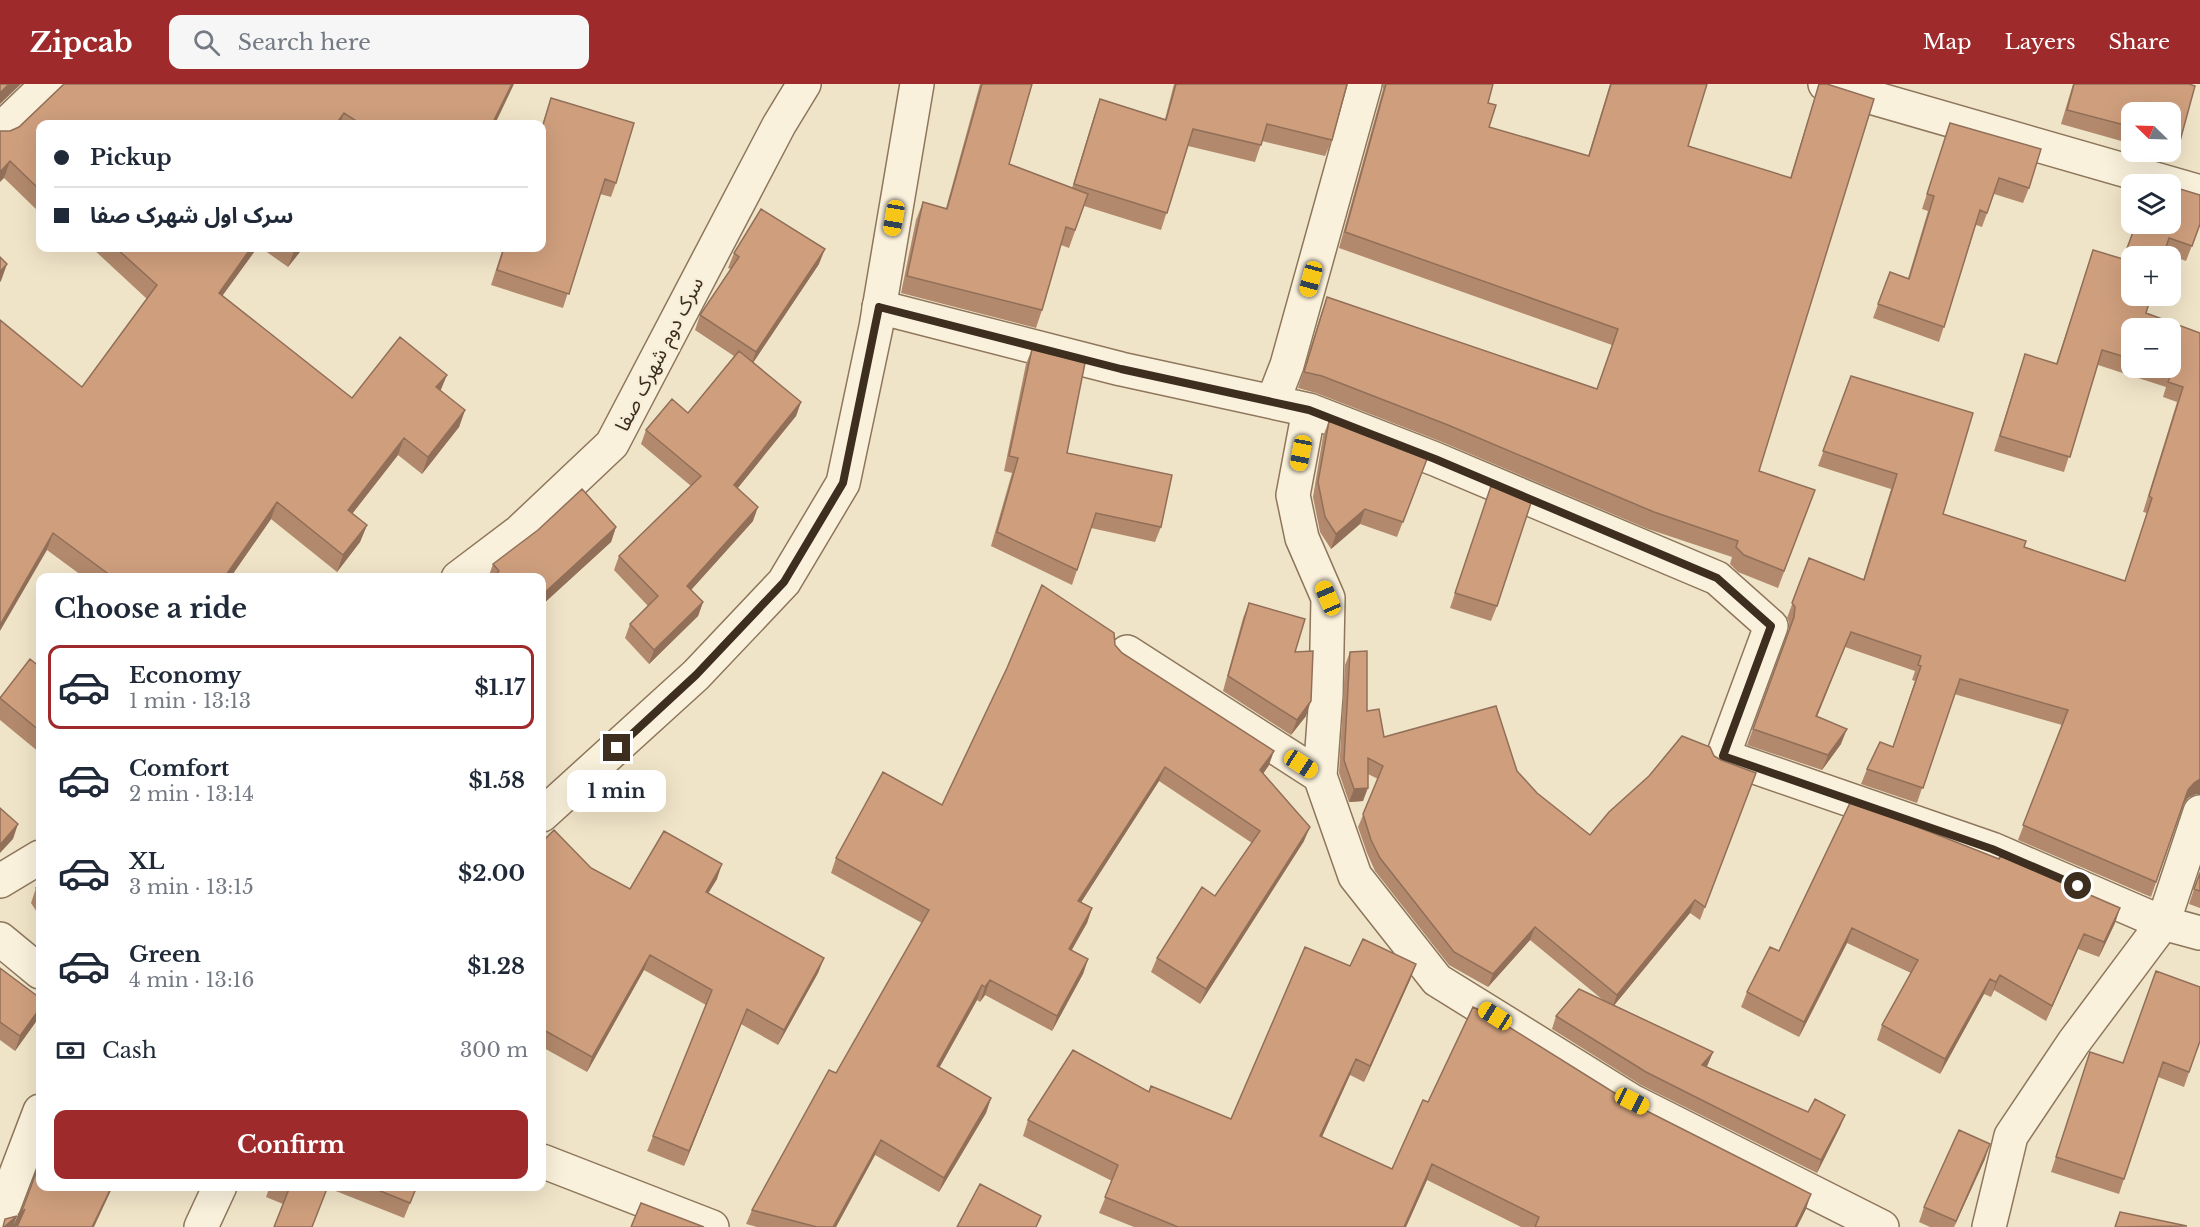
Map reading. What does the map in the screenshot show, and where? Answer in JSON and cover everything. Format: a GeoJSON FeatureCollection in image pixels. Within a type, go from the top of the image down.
{"type":"FeatureCollection","features":[{"type":"Feature","properties":{"kind":"street"},"geometry":{"type":"LineString","coordinates":[[0,130],[48,84]]}},
{"type":"Feature","properties":{"kind":"street","name":"سرک دوم شهرک صفا"},"geometry":{"type":"LineString","coordinates":[[465,573],[520,531],[612,444],[774,135],[804,84]]}},
{"type":"Feature","properties":{"kind":"street"},"geometry":{"type":"LineString","coordinates":[[546,811],[696,675],[784,582],[843,483],[879,307],[917,84]]}},
{"type":"Feature","properties":{"kind":"street"},"geometry":{"type":"LineString","coordinates":[[1273,400],[1287,365],[1365,84]]}},
{"type":"Feature","properties":{"kind":"street"},"geometry":{"type":"LineString","coordinates":[[1825,84],[2200,192]]}},
{"type":"Feature","properties":{"kind":"street"},"geometry":{"type":"LineString","coordinates":[[879,307],[1121,369],[1273,400],[1309,410],[1435,459],[1717,578],[1771,626],[1723,756],[1992,849],[2163,923],[2200,933]]}},
{"type":"Feature","properties":{"kind":"street"},"geometry":{"type":"LineString","coordinates":[[1309,410],[1293,495],[1302,538],[1328,598],[1326,695],[1320,776],[1355,876],[1437,980],[1632,1101],[1882,1227]]}},
{"type":"Feature","properties":{"kind":"street"},"geometry":{"type":"LineString","coordinates":[[1127,652],[1320,776]]}},
{"type":"Feature","properties":{"kind":"street"},"geometry":{"type":"LineString","coordinates":[[1989,1227],[2012,1136],[2074,1042],[2163,923],[2200,812]]}},
{"type":"Feature","properties":{"kind":"street"},"geometry":{"type":"LineString","coordinates":[[0,881],[36,858]]}},
{"type":"Feature","properties":{"kind":"street"},"geometry":{"type":"LineString","coordinates":[[0,939],[36,969]]}},
{"type":"Feature","properties":{"kind":"street"},"geometry":{"type":"LineString","coordinates":[[0,1216],[36,1122]]}},
{"type":"Feature","properties":{"kind":"street"},"geometry":{"type":"LineString","coordinates":[[546,1163],[712,1227]]}},
{"type":"Feature","properties":{"kind":"street"},"geometry":{"type":"LineString","coordinates":[[201,1227],[218,1191]]}},
{"type":"Feature","properties":{"kind":"building"},"geometry":{"type":"Polygon","coordinates":[[[0,84],[9,84],[0,93],[0,84]]]}},
{"type":"Feature","properties":{"kind":"building"},"geometry":{"type":"Polygon","coordinates":[[[64,84],[512,84],[494,120],[355,120],[344,113],[339,120],[36,120],[36,186],[10,161],[0,172],[0,131],[10,131],[19,127],[64,84]]]}},
{"type":"Feature","properties":{"kind":"building"},"geometry":{"type":"Polygon","coordinates":[[[982,84],[1032,84],[1009,164],[1088,194],[1075,230],[1066,227],[1042,310],[907,276],[923,202],[947,209],[982,84]]]}},
{"type":"Feature","properties":{"kind":"building"},"geometry":{"type":"Polygon","coordinates":[[[1176,84],[1347,84],[1332,140],[1267,124],[1261,145],[1193,129],[1167,213],[1074,184],[1100,99],[1166,120],[1176,84]]]}},
{"type":"Feature","properties":{"kind":"building"},"geometry":{"type":"Polygon","coordinates":[[[1386,84],[1493,84],[1488,103],[1496,105],[1489,127],[1589,156],[1611,84],[1707,84],[1688,146],[1791,178],[1819,84],[1827,84],[1874,99],[1759,471],[1815,490],[1784,571],[1744,555],[1736,547],[1738,541],[1654,512],[1448,425],[1322,376],[1304,372],[1327,297],[1597,389],[1618,329],[1345,232],[1386,84]]]}},
{"type":"Feature","properties":{"kind":"building"},"geometry":{"type":"Polygon","coordinates":[[[2074,84],[2189,84],[2195,86],[2181,137],[2181,102],[2121,102],[2121,124],[2067,110],[2074,84]]]}},
{"type":"Feature","properties":{"kind":"building"},"geometry":{"type":"Polygon","coordinates":[[[551,98],[634,123],[616,183],[605,179],[569,294],[497,270],[503,252],[546,252],[544,120],[551,98]]]}},
{"type":"Feature","properties":{"kind":"building"},"geometry":{"type":"Polygon","coordinates":[[[1950,123],[2041,149],[2029,188],[1999,178],[1987,213],[1980,210],[1944,327],[1878,304],[1890,272],[1909,279],[1934,196],[1927,194],[1950,123]]]}},
{"type":"Feature","properties":{"kind":"building"},"geometry":{"type":"Polygon","coordinates":[[[2181,189],[2200,195],[2200,224],[2192,246],[2169,238],[2166,246],[2128,246],[2132,234],[2181,234],[2181,189]]]}},
{"type":"Feature","properties":{"kind":"building"},"geometry":{"type":"Polygon","coordinates":[[[761,209],[825,249],[756,352],[700,315],[739,257],[734,253],[761,209]]]}},
{"type":"Feature","properties":{"kind":"building"},"geometry":{"type":"Polygon","coordinates":[[[2093,250],[2121,258],[2121,306],[2148,306],[2146,313],[2160,318],[2121,318],[2121,356],[2102,350],[2070,457],[2000,436],[2025,354],[2057,364],[2093,250]]]}},
{"type":"Feature","properties":{"kind":"building"},"geometry":{"type":"Polygon","coordinates":[[[120,252],[248,252],[219,293],[352,398],[400,337],[447,375],[436,387],[465,410],[428,457],[404,438],[348,510],[367,525],[343,555],[277,502],[227,573],[107,573],[53,533],[0,625],[0,320],[82,387],[157,285],[120,252]]]}},
{"type":"Feature","properties":{"kind":"building"},"geometry":{"type":"Polygon","coordinates":[[[0,257],[7,264],[0,272],[0,257]]]}},
{"type":"Feature","properties":{"kind":"building"},"geometry":{"type":"Polygon","coordinates":[[[2181,326],[2200,333],[2200,779],[2188,790],[2156,882],[2023,825],[2068,710],[1960,679],[1923,788],[1867,769],[1880,742],[1893,747],[1921,666],[1918,665],[1921,656],[1851,632],[1816,716],[1847,729],[1828,755],[1753,729],[1794,617],[1795,607],[1792,603],[1809,558],[1864,580],[1897,474],[1823,451],[1851,376],[1973,413],[1943,514],[2026,541],[2024,547],[2125,581],[2152,498],[2149,496],[2183,387],[2168,382],[2170,378],[2181,378],[2181,326]]]}},
{"type":"Feature","properties":{"kind":"building"},"geometry":{"type":"Polygon","coordinates":[[[1032,349],[1085,363],[1067,453],[1172,475],[1161,527],[1096,513],[1077,570],[997,532],[1018,458],[1009,456],[1032,349]]]}},
{"type":"Feature","properties":{"kind":"building"},"geometry":{"type":"Polygon","coordinates":[[[739,351],[801,402],[734,485],[758,507],[687,586],[703,602],[654,650],[630,624],[658,596],[619,556],[701,476],[646,430],[672,399],[688,413],[739,351]]]}},
{"type":"Feature","properties":{"kind":"building"},"geometry":{"type":"Polygon","coordinates":[[[1329,421],[1427,459],[1403,522],[1365,509],[1336,534],[1325,517],[1318,482],[1329,421]]]}},
{"type":"Feature","properties":{"kind":"building"},"geometry":{"type":"Polygon","coordinates":[[[1491,486],[1531,503],[1497,606],[1455,593],[1491,486]]]}},
{"type":"Feature","properties":{"kind":"building"},"geometry":{"type":"Polygon","coordinates":[[[582,489],[616,527],[546,591],[546,573],[497,573],[499,571],[493,564],[538,530],[582,489]]]}},
{"type":"Feature","properties":{"kind":"building"},"geometry":{"type":"Polygon","coordinates":[[[1042,585],[1114,633],[1115,645],[1122,653],[1274,751],[1260,770],[1310,827],[1206,989],[1157,958],[1202,887],[1215,896],[1260,831],[1165,767],[1078,901],[1092,908],[1069,949],[1088,959],[1057,1016],[990,980],[985,987],[982,985],[937,1066],[991,1098],[944,1178],[881,1140],[833,1227],[817,1227],[752,1210],[829,1070],[836,1073],[929,910],[836,858],[883,772],[942,805],[1007,668],[1042,585]]]}},
{"type":"Feature","properties":{"kind":"building"},"geometry":{"type":"Polygon","coordinates":[[[1249,603],[1305,619],[1295,652],[1313,651],[1311,701],[1297,720],[1228,676],[1249,603]]]}},
{"type":"Feature","properties":{"kind":"building"},"geometry":{"type":"Polygon","coordinates":[[[1367,651],[1367,711],[1379,709],[1384,737],[1496,706],[1517,771],[1537,793],[1590,835],[1609,812],[1649,776],[1682,736],[1710,747],[1714,756],[1721,760],[1756,773],[1705,907],[1695,900],[1617,995],[1535,927],[1493,974],[1454,952],[1380,858],[1371,840],[1363,814],[1383,766],[1368,758],[1368,788],[1354,789],[1344,760],[1350,652],[1367,651]]]}},
{"type":"Feature","properties":{"kind":"building"},"geometry":{"type":"Polygon","coordinates":[[[30,659],[36,664],[36,728],[0,698],[30,659]]]}},
{"type":"Feature","properties":{"kind":"building"},"geometry":{"type":"Polygon","coordinates":[[[1850,803],[1999,859],[2000,856],[2120,908],[2104,942],[2084,934],[2052,1006],[2000,975],[1996,982],[1990,979],[1945,1059],[1882,1025],[1918,960],[1852,928],[1804,1022],[1747,992],[1770,947],[1779,951],[1850,803]]]}},
{"type":"Feature","properties":{"kind":"building"},"geometry":{"type":"Polygon","coordinates":[[[0,808],[18,824],[0,845],[0,808]]]}},
{"type":"Feature","properties":{"kind":"building"},"geometry":{"type":"Polygon","coordinates":[[[554,830],[591,868],[630,889],[664,831],[722,864],[706,892],[824,958],[784,1030],[747,1009],[689,1151],[653,1136],[712,990],[650,955],[592,1057],[546,1031],[546,838],[554,830]]]}},
{"type":"Feature","properties":{"kind":"building"},"geometry":{"type":"Polygon","coordinates":[[[2200,873],[2200,891],[2194,889],[2200,873]]]}},
{"type":"Feature","properties":{"kind":"building"},"geometry":{"type":"Polygon","coordinates":[[[1363,939],[1416,964],[1370,1066],[1356,1059],[1320,1136],[1392,1169],[1423,1100],[1428,1102],[1473,1007],[1488,1014],[1629,1102],[1811,1194],[1795,1227],[1535,1227],[1539,1217],[1432,1164],[1404,1227],[1178,1227],[1105,1197],[1118,1165],[1028,1120],[1073,1050],[1149,1092],[1151,1086],[1231,1119],[1305,947],[1350,966],[1363,939]]]}},
{"type":"Feature","properties":{"kind":"building"},"geometry":{"type":"Polygon","coordinates":[[[0,968],[36,995],[36,1014],[20,1036],[0,1022],[0,968]]]}},
{"type":"Feature","properties":{"kind":"building"},"geometry":{"type":"Polygon","coordinates":[[[2156,971],[2200,987],[2200,1041],[2189,1072],[2163,1062],[2124,1179],[2056,1157],[2090,1052],[2123,1063],[2156,971]]]}},
{"type":"Feature","properties":{"kind":"building"},"geometry":{"type":"Polygon","coordinates":[[[1579,989],[1713,1052],[1702,1065],[1808,1112],[1815,1099],[1845,1115],[1821,1160],[1646,1072],[1556,1016],[1579,989]]]}},
{"type":"Feature","properties":{"kind":"building"},"geometry":{"type":"Polygon","coordinates":[[[1959,1130],[1990,1144],[1956,1221],[1924,1207],[1959,1130]]]}},
{"type":"Feature","properties":{"kind":"building"},"geometry":{"type":"Polygon","coordinates":[[[36,1173],[36,1191],[110,1191],[92,1227],[17,1227],[25,1209],[18,1215],[23,1208],[36,1173]]]}},
{"type":"Feature","properties":{"kind":"building"},"geometry":{"type":"Polygon","coordinates":[[[980,1184],[1041,1216],[1036,1227],[957,1227],[980,1184]]]}},
{"type":"Feature","properties":{"kind":"building"},"geometry":{"type":"Polygon","coordinates":[[[288,1191],[326,1191],[312,1227],[274,1227],[288,1191]]]}},
{"type":"Feature","properties":{"kind":"building"},"geometry":{"type":"Polygon","coordinates":[[[380,1191],[415,1191],[410,1203],[380,1191]]]}},
{"type":"Feature","properties":{"kind":"building"},"geometry":{"type":"Polygon","coordinates":[[[641,1203],[704,1227],[631,1227],[641,1203]]]}},
{"type":"Feature","properties":{"kind":"building"},"geometry":{"type":"Polygon","coordinates":[[[2120,1212],[2187,1226],[2115,1227],[2120,1212]]]}},
{"type":"Feature","properties":{"kind":"building"},"geometry":{"type":"Polygon","coordinates":[[[17,1216],[4,1227],[3,1227],[5,1219],[17,1216]]]}},
{"type":"Feature","properties":{"kind":"route"},"geometry":{"type":"LineString","coordinates":[[617,748],[696,675],[784,582],[843,483],[879,307],[1121,369],[1273,400],[1309,410],[1435,459],[1717,578],[1771,626],[1723,756],[1992,849],[2078,886]]}}]}
